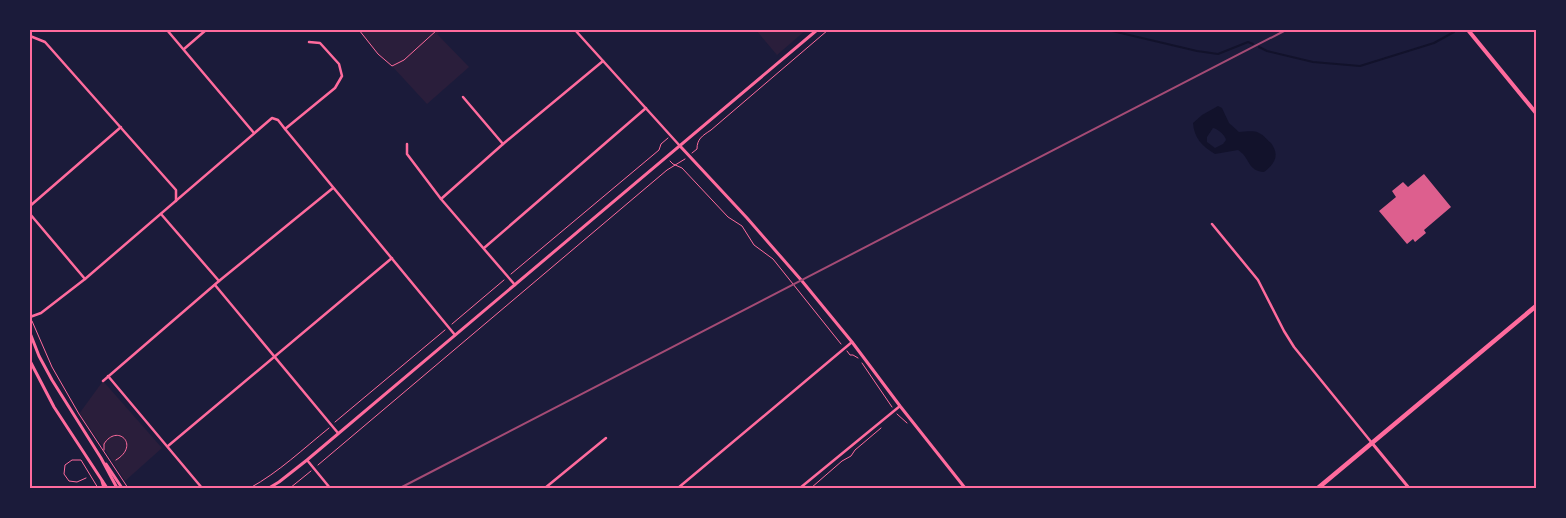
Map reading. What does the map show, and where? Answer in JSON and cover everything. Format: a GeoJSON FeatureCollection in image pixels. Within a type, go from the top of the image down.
{"type":"FeatureCollection","features":[{"type":"Feature","properties":{"kind":"main road"},"geometry":{"type":"LineString","coordinates":[[1468,30],[1536,113]]}},
{"type":"Feature","properties":{"kind":"main road"},"geometry":{"type":"LineString","coordinates":[[1318,488],[1536,306]]}},
{"type":"Feature","properties":{"kind":"street"},"geometry":{"type":"LineString","coordinates":[[166,30],[254,132]]}},
{"type":"Feature","properties":{"kind":"street"},"geometry":{"type":"LineString","coordinates":[[184,49],[206,30]]}},
{"type":"Feature","properties":{"kind":"street"},"geometry":{"type":"LineString","coordinates":[[576,30],[802,280],[966,488]]}},
{"type":"Feature","properties":{"kind":"street"},"geometry":{"type":"LineString","coordinates":[[269,488],[307,460],[816,30]]}},
{"type":"Feature","properties":{"kind":"street"},"geometry":{"type":"LineString","coordinates":[[30,36],[45,42],[121,127],[176,190],[176,201]]}},
{"type":"Feature","properties":{"kind":"street"},"geometry":{"type":"LineString","coordinates":[[285,129],[335,88],[342,76],[339,64],[320,44],[309,42]]}},
{"type":"Feature","properties":{"kind":"street"},"geometry":{"type":"LineString","coordinates":[[441,199],[503,144],[603,61]]}},
{"type":"Feature","properties":{"kind":"street"},"geometry":{"type":"LineString","coordinates":[[463,97],[503,144]]}},
{"type":"Feature","properties":{"kind":"street"},"geometry":{"type":"LineString","coordinates":[[484,248],[646,108]]}},
{"type":"Feature","properties":{"kind":"street"},"geometry":{"type":"LineString","coordinates":[[30,317],[41,313],[85,279],[272,118],[278,120],[455,335]]}},
{"type":"Feature","properties":{"kind":"street"},"geometry":{"type":"LineString","coordinates":[[30,206],[121,127]]}},
{"type":"Feature","properties":{"kind":"street"},"geometry":{"type":"LineString","coordinates":[[407,144],[408,154],[441,199],[515,285]]}},
{"type":"Feature","properties":{"kind":"street"},"geometry":{"type":"LineString","coordinates":[[103,381],[333,188]]}},
{"type":"Feature","properties":{"kind":"street"},"geometry":{"type":"LineString","coordinates":[[30,214],[85,279]]}},
{"type":"Feature","properties":{"kind":"street"},"geometry":{"type":"LineString","coordinates":[[161,214],[220,281]]}},
{"type":"Feature","properties":{"kind":"street"},"geometry":{"type":"LineString","coordinates":[[1212,224],[1258,280],[1294,347],[1409,488]]}},
{"type":"Feature","properties":{"kind":"street"},"geometry":{"type":"LineString","coordinates":[[168,446],[392,258]]}},
{"type":"Feature","properties":{"kind":"street"},"geometry":{"type":"LineString","coordinates":[[216,285],[338,433]]}},
{"type":"Feature","properties":{"kind":"street"},"geometry":{"type":"LineString","coordinates":[[30,332],[52,380],[87,438],[122,488]]}},
{"type":"Feature","properties":{"kind":"street"},"geometry":{"type":"LineString","coordinates":[[678,488],[852,342]]}},
{"type":"Feature","properties":{"kind":"street"},"geometry":{"type":"LineString","coordinates":[[30,361],[54,408],[106,488]]}},
{"type":"Feature","properties":{"kind":"street"},"geometry":{"type":"LineString","coordinates":[[108,376],[202,488]]}},
{"type":"Feature","properties":{"kind":"street"},"geometry":{"type":"LineString","coordinates":[[800,488],[900,406]]}},
{"type":"Feature","properties":{"kind":"street"},"geometry":{"type":"LineString","coordinates":[[545,488],[606,438]]}},
{"type":"Feature","properties":{"kind":"street"},"geometry":{"type":"LineString","coordinates":[[101,458],[117,488]]}},
{"type":"Feature","properties":{"kind":"street"},"geometry":{"type":"LineString","coordinates":[[307,460],[330,488]]}},
{"type":"Feature","properties":{"kind":"path"},"geometry":{"type":"LineString","coordinates":[[359,30],[378,54],[392,66],[404,60],[437,30]]}},
{"type":"Feature","properties":{"kind":"path"},"geometry":{"type":"LineString","coordinates":[[696,150],[697,143],[702,135],[711,130],[828,30]]}},
{"type":"Feature","properties":{"kind":"path"},"geometry":{"type":"LineString","coordinates":[[513,273],[660,150],[661,144],[665,140]]}},
{"type":"Feature","properties":{"kind":"path"},"geometry":{"type":"LineString","coordinates":[[320,464],[668,170],[681,163]]}},
{"type":"Feature","properties":{"kind":"path"},"geometry":{"type":"LineString","coordinates":[[673,164],[682,168],[728,217],[742,226],[754,245],[773,259],[850,355],[857,356],[894,410],[897,416],[893,417]]}},
{"type":"Feature","properties":{"kind":"path"},"geometry":{"type":"LineString","coordinates":[[454,322],[505,280]]}},
{"type":"Feature","properties":{"kind":"path"},"geometry":{"type":"LineString","coordinates":[[32,322],[52,367],[79,414],[128,488]]}},
{"type":"Feature","properties":{"kind":"path"},"geometry":{"type":"LineString","coordinates":[[337,421],[444,331]]}},
{"type":"Feature","properties":{"kind":"path"},"geometry":{"type":"LineString","coordinates":[[810,488],[842,461],[851,456],[855,450],[885,424]]}},
{"type":"Feature","properties":{"kind":"path"},"geometry":{"type":"LineString","coordinates":[[250,488],[262,482],[285,465],[328,429]]}},
{"type":"Feature","properties":{"kind":"path"},"geometry":{"type":"LineString","coordinates":[[104,450],[104,444],[110,436],[122,437],[126,442],[127,450],[124,455],[116,460]]}},
{"type":"Feature","properties":{"kind":"path"},"geometry":{"type":"LineString","coordinates":[[86,478],[77,482],[69,481],[64,474],[65,465],[72,460],[81,460],[98,488]]}},
{"type":"Feature","properties":{"kind":"path"},"geometry":{"type":"LineString","coordinates":[[290,488],[309,472]]}},
{"type":"Feature","properties":{"kind":"shaded area"},"geometry":{"type":"Polygon","coordinates":[[[359,30],[441,30],[437,34],[469,67],[427,104],[392,66],[378,54],[359,30]]]}},
{"type":"Feature","properties":{"kind":"shaded area"},"geometry":{"type":"Polygon","coordinates":[[[756,30],[806,30],[777,55],[756,30]]]}},
{"type":"Feature","properties":{"kind":"shaded area"},"geometry":{"type":"Polygon","coordinates":[[[1218,106],[1222,108],[1229,123],[1239,132],[1252,131],[1262,135],[1274,147],[1276,155],[1271,166],[1264,172],[1258,171],[1251,166],[1245,156],[1238,150],[1215,154],[1210,151],[1203,145],[1195,133],[1193,123],[1202,115],[1218,106]],[[1213,128],[1207,137],[1207,142],[1215,148],[1226,140],[1223,134],[1213,128]]]}},
{"type":"Feature","properties":{"kind":"shaded area"},"geometry":{"type":"Polygon","coordinates":[[[103,381],[162,448],[125,481],[79,414],[103,381]]]}},
{"type":"Feature","properties":{"kind":"building"},"geometry":{"type":"Polygon","coordinates":[[[1424,174],[1451,207],[1424,230],[1426,233],[1415,242],[1413,239],[1407,244],[1379,211],[1396,197],[1392,191],[1403,182],[1408,187],[1424,174]]]}},
{"type":"Feature","properties":{"kind":"waterway"},"geometry":{"type":"LineString","coordinates":[[1108,30],[1197,51],[1218,54],[1248,42],[1253,44]]}},
{"type":"Feature","properties":{"kind":"waterway"},"geometry":{"type":"LineString","coordinates":[[1259,47],[1267,51],[1313,62],[1360,66],[1434,43],[1454,32]]}},
{"type":"Feature","properties":{"kind":"railway"},"geometry":{"type":"LineString","coordinates":[[400,488],[1286,30]]}}]}
